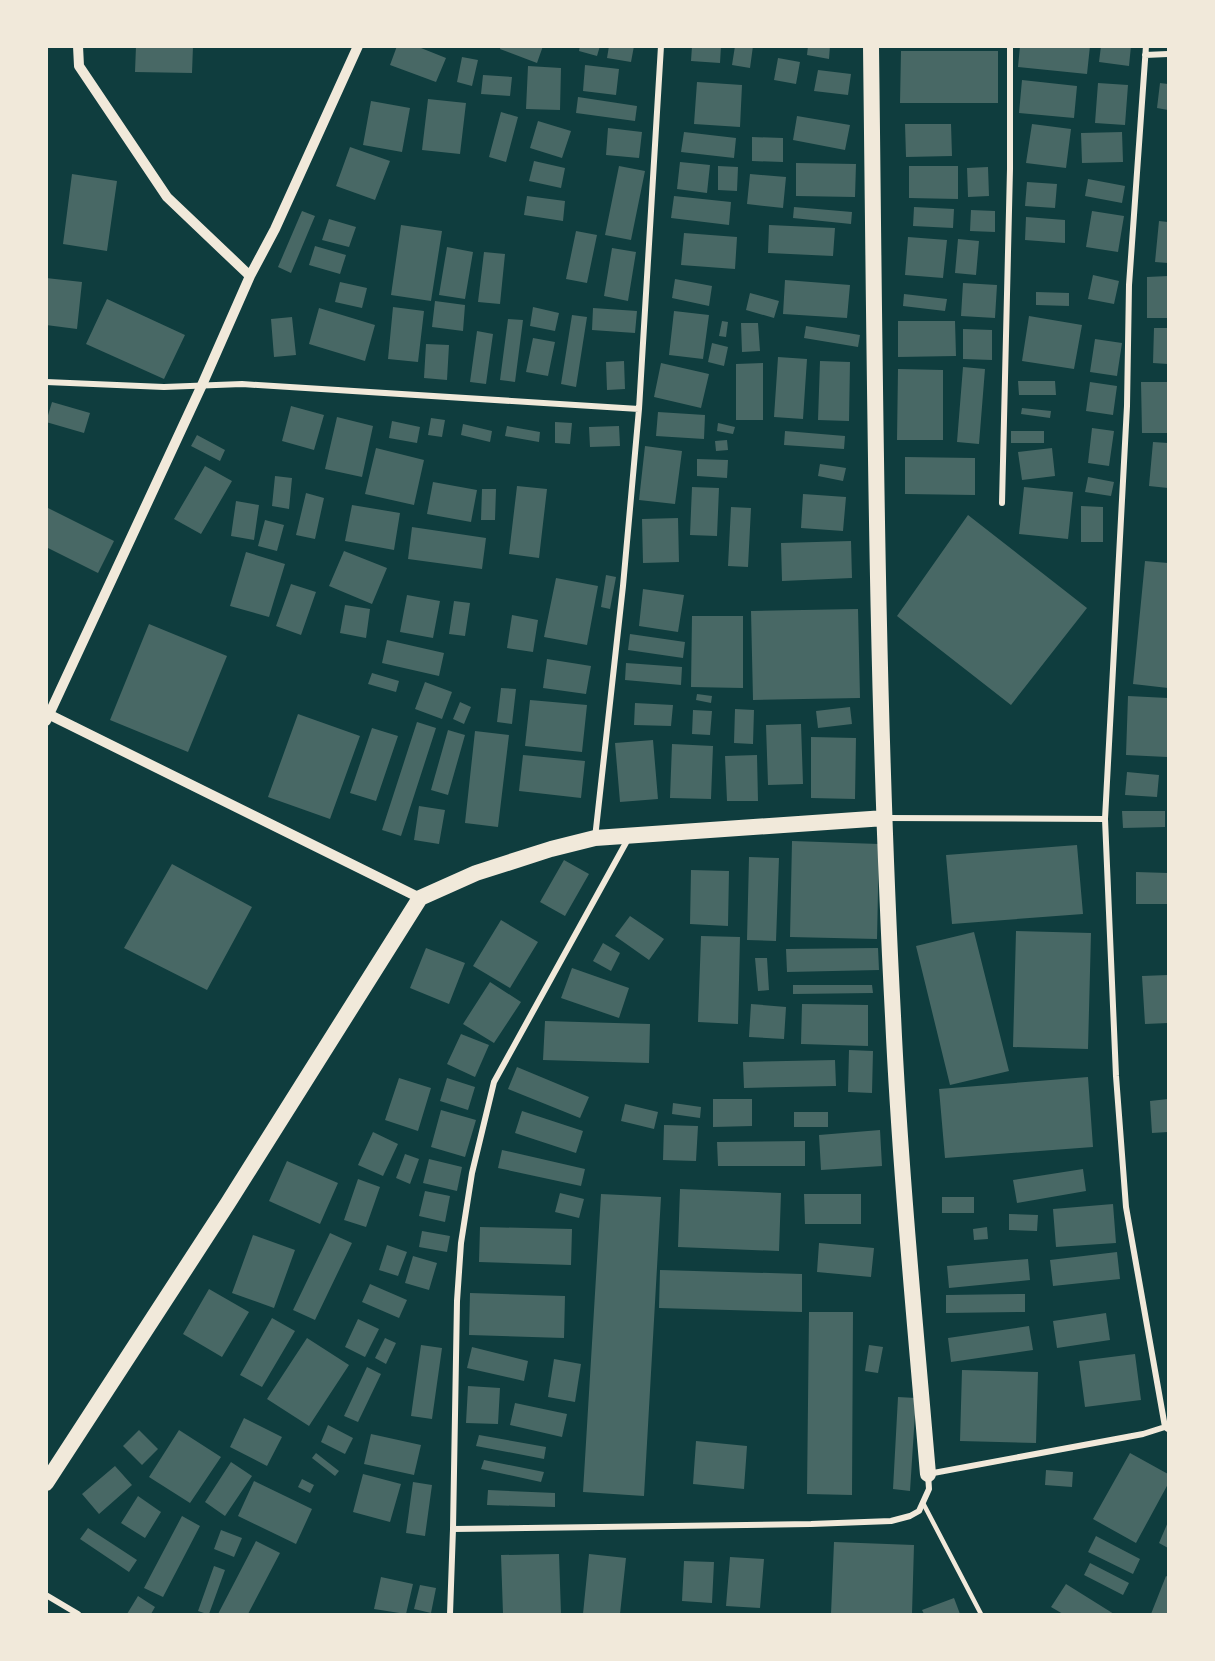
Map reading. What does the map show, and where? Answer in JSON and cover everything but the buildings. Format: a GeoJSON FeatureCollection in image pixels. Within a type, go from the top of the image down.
{"type":"FeatureCollection","features":[{"type":"Feature","properties":{"kind":"highway"},"geometry":{"type":"LineString","coordinates":[[871,46],[875,437],[892,1012],[904,1206],[928,1474]]}},
{"type":"Feature","properties":{"kind":"highway"},"geometry":{"type":"LineString","coordinates":[[46,1483],[228,1203],[420,897],[476,873],[551,849],[595,838],[885,818]]}},
{"type":"Feature","properties":{"kind":"street"},"geometry":{"type":"LineString","coordinates":[[78,46],[79,66],[167,197],[249,276]]}},
{"type":"Feature","properties":{"kind":"street"},"geometry":{"type":"LineString","coordinates":[[358,46],[275,229],[249,276],[202,384],[48,716],[420,897]]}},
{"type":"Feature","properties":{"kind":"street"},"geometry":{"type":"LineString","coordinates":[[595,838],[623,586],[639,410],[661,46]]}},
{"type":"Feature","properties":{"kind":"street"},"geometry":{"type":"LineString","coordinates":[[1002,503],[1010,169],[1010,46]]}},
{"type":"Feature","properties":{"kind":"street"},"geometry":{"type":"LineString","coordinates":[[453,1529],[891,1521],[919,1511],[929,1489],[928,1474],[1167,1428],[1126,1207],[1116,1076],[1105,819],[1127,406],[1129,285],[1146,46]]}},
{"type":"Feature","properties":{"kind":"street"},"geometry":{"type":"LineString","coordinates":[[1146,55],[1168,54]]}},
{"type":"Feature","properties":{"kind":"street"},"geometry":{"type":"LineString","coordinates":[[46,382],[164,387],[242,384],[639,410]]}},
{"type":"Feature","properties":{"kind":"street"},"geometry":{"type":"LineString","coordinates":[[885,818],[1105,819]]}},
{"type":"Feature","properties":{"kind":"street"},"geometry":{"type":"LineString","coordinates":[[450,1614],[457,1301],[461,1243],[472,1173],[494,1082],[629,836]]}},
{"type":"Feature","properties":{"kind":"street"},"geometry":{"type":"LineString","coordinates":[[46,1595],[78,1614]]}},
{"type":"Feature","properties":{"kind":"lane"},"geometry":{"type":"LineString","coordinates":[[923,1503],[981,1614]]}}]}
